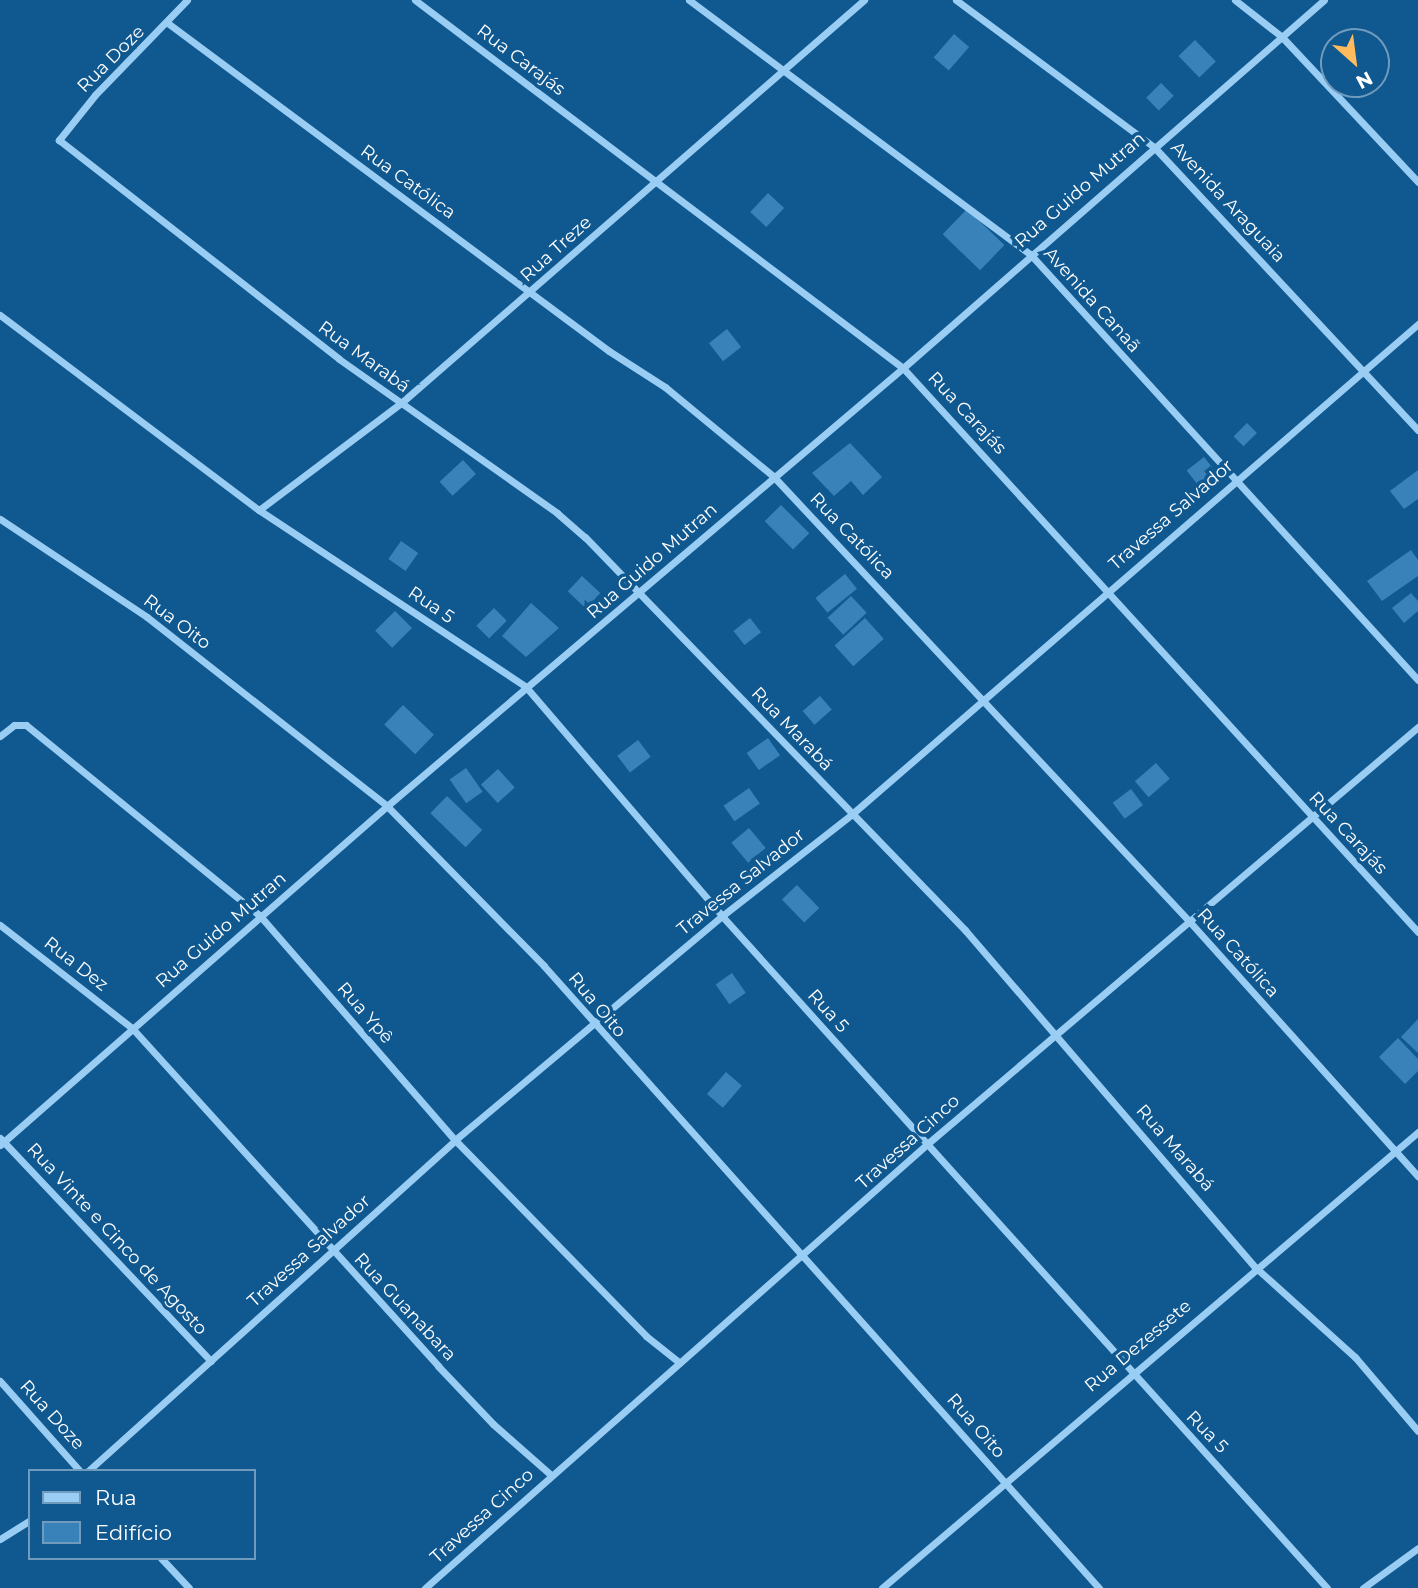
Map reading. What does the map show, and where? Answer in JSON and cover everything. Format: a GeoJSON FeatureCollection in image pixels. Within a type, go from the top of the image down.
{"type":"FeatureCollection","features":[{"type":"Feature","properties":{"kind":"street","name":"Rua Doze"},"geometry":{"type":"LineString","coordinates":[[59,140],[95,94],[169,24],[187,0]]}},
{"type":"Feature","properties":{"kind":"street","name":"Rua Carajás"},"geometry":{"type":"LineString","coordinates":[[415,0],[903,368],[1418,932]]}},
{"type":"Feature","properties":{"kind":"street","name":"Avenida Canaã"},"geometry":{"type":"LineString","coordinates":[[689,0],[1030,254],[1418,680]]}},
{"type":"Feature","properties":{"kind":"street","name":"Rua Treze"},"geometry":{"type":"LineString","coordinates":[[259,510],[401,404],[864,0]]}},
{"type":"Feature","properties":{"kind":"street","name":"Avenida Araguaia"},"geometry":{"type":"LineString","coordinates":[[956,0],[1154,147],[1418,430]]}},
{"type":"Feature","properties":{"kind":"street"},"geometry":{"type":"LineString","coordinates":[[1236,0],[1282,37],[1418,182]]}},
{"type":"Feature","properties":{"kind":"street","name":"Rua Guido Mutran"},"geometry":{"type":"LineString","coordinates":[[1,1142],[387,806],[903,368],[1030,254],[1324,0]]}},
{"type":"Feature","properties":{"kind":"street","name":"Rua Católica"},"geometry":{"type":"LineString","coordinates":[[169,24],[665,387],[773,476],[981,703],[1189,921],[1418,1176]]}},
{"type":"Feature","properties":{"kind":"street","name":"Rua Marabá"},"geometry":{"type":"LineString","coordinates":[[59,140],[401,404],[557,513],[642,592],[965,930],[1255,1266],[1355,1357],[1418,1432]]}},
{"type":"Feature","properties":{"kind":"street","name":"Rua 5"},"geometry":{"type":"LineString","coordinates":[[0,315],[259,510],[526,687],[722,916],[926,1146],[1130,1375],[1327,1588]]}},
{"type":"Feature","properties":{"kind":"street","name":"Travessa Salvador"},"geometry":{"type":"LineString","coordinates":[[90,1469],[455,1140],[722,916],[852,814],[1234,480],[1418,324]]}},
{"type":"Feature","properties":{"kind":"street","name":"Rua Oito"},"geometry":{"type":"LineString","coordinates":[[0,519],[147,617],[387,806],[544,967],[593,1026],[801,1259],[893,1356],[1099,1588]]}},
{"type":"Feature","properties":{"kind":"street","name":"Rua Ypê"},"geometry":{"type":"LineString","coordinates":[[1,735],[14,725],[26,725],[261,917],[455,1140],[646,1336],[680,1363]]}},
{"type":"Feature","properties":{"kind":"street","name":"Travessa Cinco"},"geometry":{"type":"LineString","coordinates":[[425,1588],[926,1146],[1418,727]]}},
{"type":"Feature","properties":{"kind":"street","name":"Rua Dez"},"geometry":{"type":"LineString","coordinates":[[0,925],[132,1028]]}},
{"type":"Feature","properties":{"kind":"street","name":"Rua Guanabara"},"geometry":{"type":"LineString","coordinates":[[132,1028],[493,1424],[551,1475]]}},
{"type":"Feature","properties":{"kind":"street","name":"Rua Dezessete"},"geometry":{"type":"LineString","coordinates":[[882,1588],[1002,1481],[1130,1375],[1255,1266],[1418,1132]]}},
{"type":"Feature","properties":{"kind":"street","name":"Rua Vinte e Cinco de Agosto"},"geometry":{"type":"LineString","coordinates":[[1,1142],[211,1361]]}},
{"type":"Feature","properties":{"kind":"street","name":"Rua Doze"},"geometry":{"type":"LineString","coordinates":[[0,1381],[78,1469]]}},
{"type":"Feature","properties":{"kind":"street"},"geometry":{"type":"LineString","coordinates":[[0,1539],[28,1521]]}},
{"type":"Feature","properties":{"kind":"street"},"geometry":{"type":"LineString","coordinates":[[1363,1588],[1418,1548]]}},
{"type":"Feature","properties":{"kind":"street"},"geometry":{"type":"LineString","coordinates":[[163,1560],[189,1588]]}},
{"type":"Feature","properties":{"kind":"building"},"geometry":{"type":"Polygon","coordinates":[[[954,34],[969,47],[949,71],[934,57],[954,34]]]}},
{"type":"Feature","properties":{"kind":"building"},"geometry":{"type":"Polygon","coordinates":[[[1195,40],[1216,62],[1199,78],[1178,56],[1195,40]]]}},
{"type":"Feature","properties":{"kind":"building"},"geometry":{"type":"Polygon","coordinates":[[[1161,83],[1174,96],[1159,111],[1146,98],[1161,83]]]}},
{"type":"Feature","properties":{"kind":"building"},"geometry":{"type":"Polygon","coordinates":[[[768,193],[784,208],[766,227],[750,212],[768,193]]]}},
{"type":"Feature","properties":{"kind":"building"},"geometry":{"type":"Polygon","coordinates":[[[967,209],[1004,245],[980,270],[943,234],[967,209]]]}},
{"type":"Feature","properties":{"kind":"building"},"geometry":{"type":"Polygon","coordinates":[[[727,329],[741,347],[723,361],[709,343],[727,329]]]}},
{"type":"Feature","properties":{"kind":"building"},"geometry":{"type":"Polygon","coordinates":[[[1247,423],[1257,433],[1243,446],[1234,436],[1247,423]]]}},
{"type":"Feature","properties":{"kind":"building"},"geometry":{"type":"Polygon","coordinates":[[[850,443],[882,477],[863,495],[851,481],[834,496],[812,473],[850,443]]]}},
{"type":"Feature","properties":{"kind":"building"},"geometry":{"type":"Polygon","coordinates":[[[1204,457],[1215,471],[1198,485],[1187,471],[1204,457]]]}},
{"type":"Feature","properties":{"kind":"building"},"geometry":{"type":"Polygon","coordinates":[[[463,460],[476,474],[453,496],[440,482],[463,460]]]}},
{"type":"Feature","properties":{"kind":"building"},"geometry":{"type":"Polygon","coordinates":[[[1418,470],[1418,499],[1404,509],[1390,491],[1418,470]]]}},
{"type":"Feature","properties":{"kind":"building"},"geometry":{"type":"Polygon","coordinates":[[[781,505],[809,533],[793,550],[765,521],[781,505]]]}},
{"type":"Feature","properties":{"kind":"building"},"geometry":{"type":"Polygon","coordinates":[[[401,541],[418,553],[406,571],[388,559],[401,541]]]}},
{"type":"Feature","properties":{"kind":"building"},"geometry":{"type":"Polygon","coordinates":[[[1411,550],[1418,560],[1418,576],[1382,601],[1367,581],[1411,550]]]}},
{"type":"Feature","properties":{"kind":"building"},"geometry":{"type":"Polygon","coordinates":[[[845,574],[857,589],[827,613],[815,598],[845,574]]]}},
{"type":"Feature","properties":{"kind":"building"},"geometry":{"type":"Polygon","coordinates":[[[582,576],[600,593],[586,608],[568,591],[582,576]]]}},
{"type":"Feature","properties":{"kind":"building"},"geometry":{"type":"Polygon","coordinates":[[[1411,593],[1418,601],[1418,611],[1404,623],[1392,608],[1411,593]]]}},
{"type":"Feature","properties":{"kind":"building"},"geometry":{"type":"Polygon","coordinates":[[[851,596],[867,613],[843,635],[828,618],[851,596]]]}},
{"type":"Feature","properties":{"kind":"building"},"geometry":{"type":"Polygon","coordinates":[[[531,603],[559,628],[526,657],[502,636],[531,603]]]}},
{"type":"Feature","properties":{"kind":"building"},"geometry":{"type":"Polygon","coordinates":[[[494,608],[507,621],[489,638],[476,626],[494,608]]]}},
{"type":"Feature","properties":{"kind":"building"},"geometry":{"type":"Polygon","coordinates":[[[395,611],[412,628],[392,648],[375,631],[395,611]]]}},
{"type":"Feature","properties":{"kind":"building"},"geometry":{"type":"Polygon","coordinates":[[[750,618],[761,632],[745,645],[733,631],[750,618]]]}},
{"type":"Feature","properties":{"kind":"building"},"geometry":{"type":"Polygon","coordinates":[[[865,618],[884,639],[853,666],[835,645],[865,618]]]}},
{"type":"Feature","properties":{"kind":"building"},"geometry":{"type":"Polygon","coordinates":[[[820,696],[832,710],[814,725],[803,711],[820,696]]]}},
{"type":"Feature","properties":{"kind":"building"},"geometry":{"type":"Polygon","coordinates":[[[403,705],[434,735],[415,754],[384,724],[403,705]]]}},
{"type":"Feature","properties":{"kind":"building"},"geometry":{"type":"Polygon","coordinates":[[[768,738],[780,755],[759,770],[747,753],[768,738]]]}},
{"type":"Feature","properties":{"kind":"building"},"geometry":{"type":"Polygon","coordinates":[[[638,740],[651,757],[630,772],[617,756],[638,740]]]}},
{"type":"Feature","properties":{"kind":"building"},"geometry":{"type":"Polygon","coordinates":[[[1156,763],[1170,779],[1149,797],[1135,781],[1156,763]]]}},
{"type":"Feature","properties":{"kind":"building"},"geometry":{"type":"Polygon","coordinates":[[[466,768],[483,792],[466,803],[450,779],[466,768]]]}},
{"type":"Feature","properties":{"kind":"building"},"geometry":{"type":"Polygon","coordinates":[[[498,769],[515,788],[498,803],[481,784],[498,769]]]}},
{"type":"Feature","properties":{"kind":"building"},"geometry":{"type":"Polygon","coordinates":[[[749,788],[760,804],[735,821],[724,806],[749,788]]]}},
{"type":"Feature","properties":{"kind":"building"},"geometry":{"type":"Polygon","coordinates":[[[1131,789],[1143,805],[1125,819],[1113,803],[1131,789]]]}},
{"type":"Feature","properties":{"kind":"building"},"geometry":{"type":"Polygon","coordinates":[[[447,796],[482,830],[466,847],[430,813],[447,796]]]}},
{"type":"Feature","properties":{"kind":"building"},"geometry":{"type":"Polygon","coordinates":[[[749,828],[766,848],[748,863],[731,843],[749,828]]]}},
{"type":"Feature","properties":{"kind":"building"},"geometry":{"type":"Polygon","coordinates":[[[797,885],[819,908],[804,923],[782,900],[797,885]]]}},
{"type":"Feature","properties":{"kind":"building"},"geometry":{"type":"Polygon","coordinates":[[[732,973],[746,993],[729,1004],[716,984],[732,973]]]}},
{"type":"Feature","properties":{"kind":"building"},"geometry":{"type":"Polygon","coordinates":[[[1418,1019],[1418,1053],[1401,1037],[1418,1019]]]}},
{"type":"Feature","properties":{"kind":"building"},"geometry":{"type":"Polygon","coordinates":[[[1398,1038],[1418,1059],[1418,1071],[1405,1084],[1379,1057],[1398,1038]]]}},
{"type":"Feature","properties":{"kind":"building"},"geometry":{"type":"Polygon","coordinates":[[[726,1072],[742,1086],[723,1108],[707,1094],[726,1072]]]}}]}
